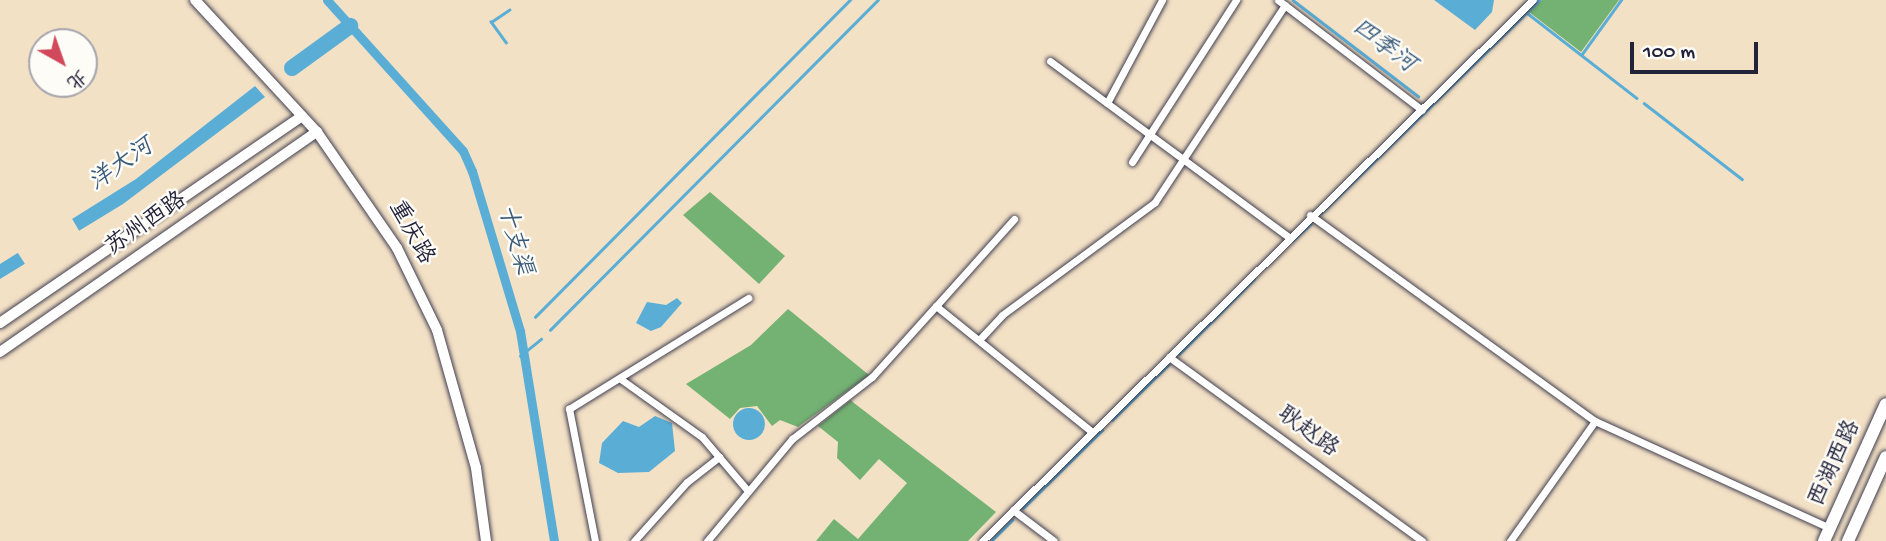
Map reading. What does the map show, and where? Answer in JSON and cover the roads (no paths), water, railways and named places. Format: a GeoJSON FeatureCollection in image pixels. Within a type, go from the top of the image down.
{"type":"FeatureCollection","features":[{"type":"Feature","properties":{"kind":"main road","name":"重庆路"},"geometry":{"type":"LineString","coordinates":[[195,0],[317,132],[397,248],[437,330],[476,468],[486,541]]}},
{"type":"Feature","properties":{"kind":"main road","name":"苏州西路"},"geometry":{"type":"LineString","coordinates":[[0,323],[302,116]]}},
{"type":"Feature","properties":{"kind":"main road","name":"苏州西路"},"geometry":{"type":"LineString","coordinates":[[0,352],[317,132]]}},
{"type":"Feature","properties":{"kind":"main road"},"geometry":{"type":"LineString","coordinates":[[243,156],[254,175]]}},
{"type":"Feature","properties":{"kind":"main road","name":"西湖西路"},"geometry":{"type":"LineString","coordinates":[[1824,541],[1886,404]]}},
{"type":"Feature","properties":{"kind":"main road","name":"西湖西路"},"geometry":{"type":"LineString","coordinates":[[1848,541],[1886,457]]}},
{"type":"Feature","properties":{"kind":"street"},"geometry":{"type":"LineString","coordinates":[[1107,103],[1162,0]]}},
{"type":"Feature","properties":{"kind":"street"},"geometry":{"type":"LineString","coordinates":[[1132,162],[1236,0]]}},
{"type":"Feature","properties":{"kind":"street"},"geometry":{"type":"LineString","coordinates":[[982,541],[1169,357],[1287,236],[1422,110],[1533,0]]}},
{"type":"Feature","properties":{"kind":"street"},"geometry":{"type":"LineString","coordinates":[[979,340],[1002,315],[1144,213],[1186,159],[1281,3],[1422,110]]}},
{"type":"Feature","properties":{"kind":"street"},"geometry":{"type":"LineString","coordinates":[[1050,61],[1150,132],[1287,236]]}},
{"type":"Feature","properties":{"kind":"street"},"geometry":{"type":"LineString","coordinates":[[1310,215],[1595,421],[1829,528]]}},
{"type":"Feature","properties":{"kind":"street"},"geometry":{"type":"LineString","coordinates":[[707,541],[792,439],[872,377],[1014,219]]}},
{"type":"Feature","properties":{"kind":"street"},"geometry":{"type":"LineString","coordinates":[[595,541],[569,408],[622,380],[748,298]]}},
{"type":"Feature","properties":{"kind":"street"},"geometry":{"type":"LineString","coordinates":[[936,306],[1091,431]]}},
{"type":"Feature","properties":{"kind":"street","name":"耿赵路"},"geometry":{"type":"LineString","coordinates":[[1169,357],[1422,541]]}},
{"type":"Feature","properties":{"kind":"street"},"geometry":{"type":"LineString","coordinates":[[622,380],[694,430],[748,491]]}},
{"type":"Feature","properties":{"kind":"street"},"geometry":{"type":"LineString","coordinates":[[1510,541],[1595,421]]}},
{"type":"Feature","properties":{"kind":"street"},"geometry":{"type":"LineString","coordinates":[[634,541],[687,482],[719,457]]}},
{"type":"Feature","properties":{"kind":"street"},"geometry":{"type":"LineString","coordinates":[[1013,510],[1054,541]]}},
{"type":"Feature","properties":{"kind":"water"},"geometry":{"type":"Polygon","coordinates":[[[1434,0],[1494,0],[1492,12],[1475,30],[1434,0]]]}},
{"type":"Feature","properties":{"kind":"water"},"geometry":{"type":"Polygon","coordinates":[[[255,86],[265,97],[123,204],[0,279],[0,264],[136,179],[255,86]]]}},
{"type":"Feature","properties":{"kind":"water"},"geometry":{"type":"Polygon","coordinates":[[[677,298],[682,303],[661,327],[651,331],[636,323],[647,302],[666,305],[677,298]]]}},
{"type":"Feature","properties":{"kind":"water"},"geometry":{"type":"Polygon","coordinates":[[[749,408],[760,413],[765,424],[760,435],[749,440],[738,435],[733,424],[738,413],[749,408]]]}},
{"type":"Feature","properties":{"kind":"water"},"geometry":{"type":"Polygon","coordinates":[[[655,416],[672,423],[675,451],[649,472],[618,473],[599,463],[602,443],[623,421],[639,427],[655,416]]]}},
{"type":"Feature","properties":{"kind":"waterway","name":"十支渠"},"geometry":{"type":"LineString","coordinates":[[327,0],[463,151],[472,171],[520,331],[554,541]]}},
{"type":"Feature","properties":{"kind":"waterway"},"geometry":{"type":"LineString","coordinates":[[535,317],[850,0]]}},
{"type":"Feature","properties":{"kind":"waterway"},"geometry":{"type":"LineString","coordinates":[[550,330],[878,0]]}},
{"type":"Feature","properties":{"kind":"waterway","name":"四季河"},"geometry":{"type":"LineString","coordinates":[[1293,0],[1418,96]]}},
{"type":"Feature","properties":{"kind":"waterway"},"geometry":{"type":"LineString","coordinates":[[1321,213],[1539,0]]}},
{"type":"Feature","properties":{"kind":"waterway"},"geometry":{"type":"LineString","coordinates":[[1582,54],[1621,0]]}},
{"type":"Feature","properties":{"kind":"waterway"},"geometry":{"type":"LineString","coordinates":[[506,43],[491,22],[509,10]]}},
{"type":"Feature","properties":{"kind":"waterway"},"geometry":{"type":"LineString","coordinates":[[1526,12],[1637,98]]}},
{"type":"Feature","properties":{"kind":"waterway","name":"洋大河"},"geometry":{"type":"LineString","coordinates":[[292,68],[350,26]]}},
{"type":"Feature","properties":{"kind":"waterway"},"geometry":{"type":"LineString","coordinates":[[1644,103],[1742,179]]}},
{"type":"Feature","properties":{"kind":"waterway"},"geometry":{"type":"LineString","coordinates":[[1292,241],[1310,224]]}},
{"type":"Feature","properties":{"kind":"waterway"},"geometry":{"type":"LineString","coordinates":[[1179,354],[1254,279]]}},
{"type":"Feature","properties":{"kind":"waterway"},"geometry":{"type":"LineString","coordinates":[[520,356],[541,339]]}},
{"type":"Feature","properties":{"kind":"waterway"},"geometry":{"type":"LineString","coordinates":[[1112,420],[1168,365]]}},
{"type":"Feature","properties":{"kind":"waterway"},"geometry":{"type":"LineString","coordinates":[[1023,508],[1102,430]]}},
{"type":"Feature","properties":{"kind":"waterway"},"geometry":{"type":"LineString","coordinates":[[991,541],[1012,520]]}}]}
